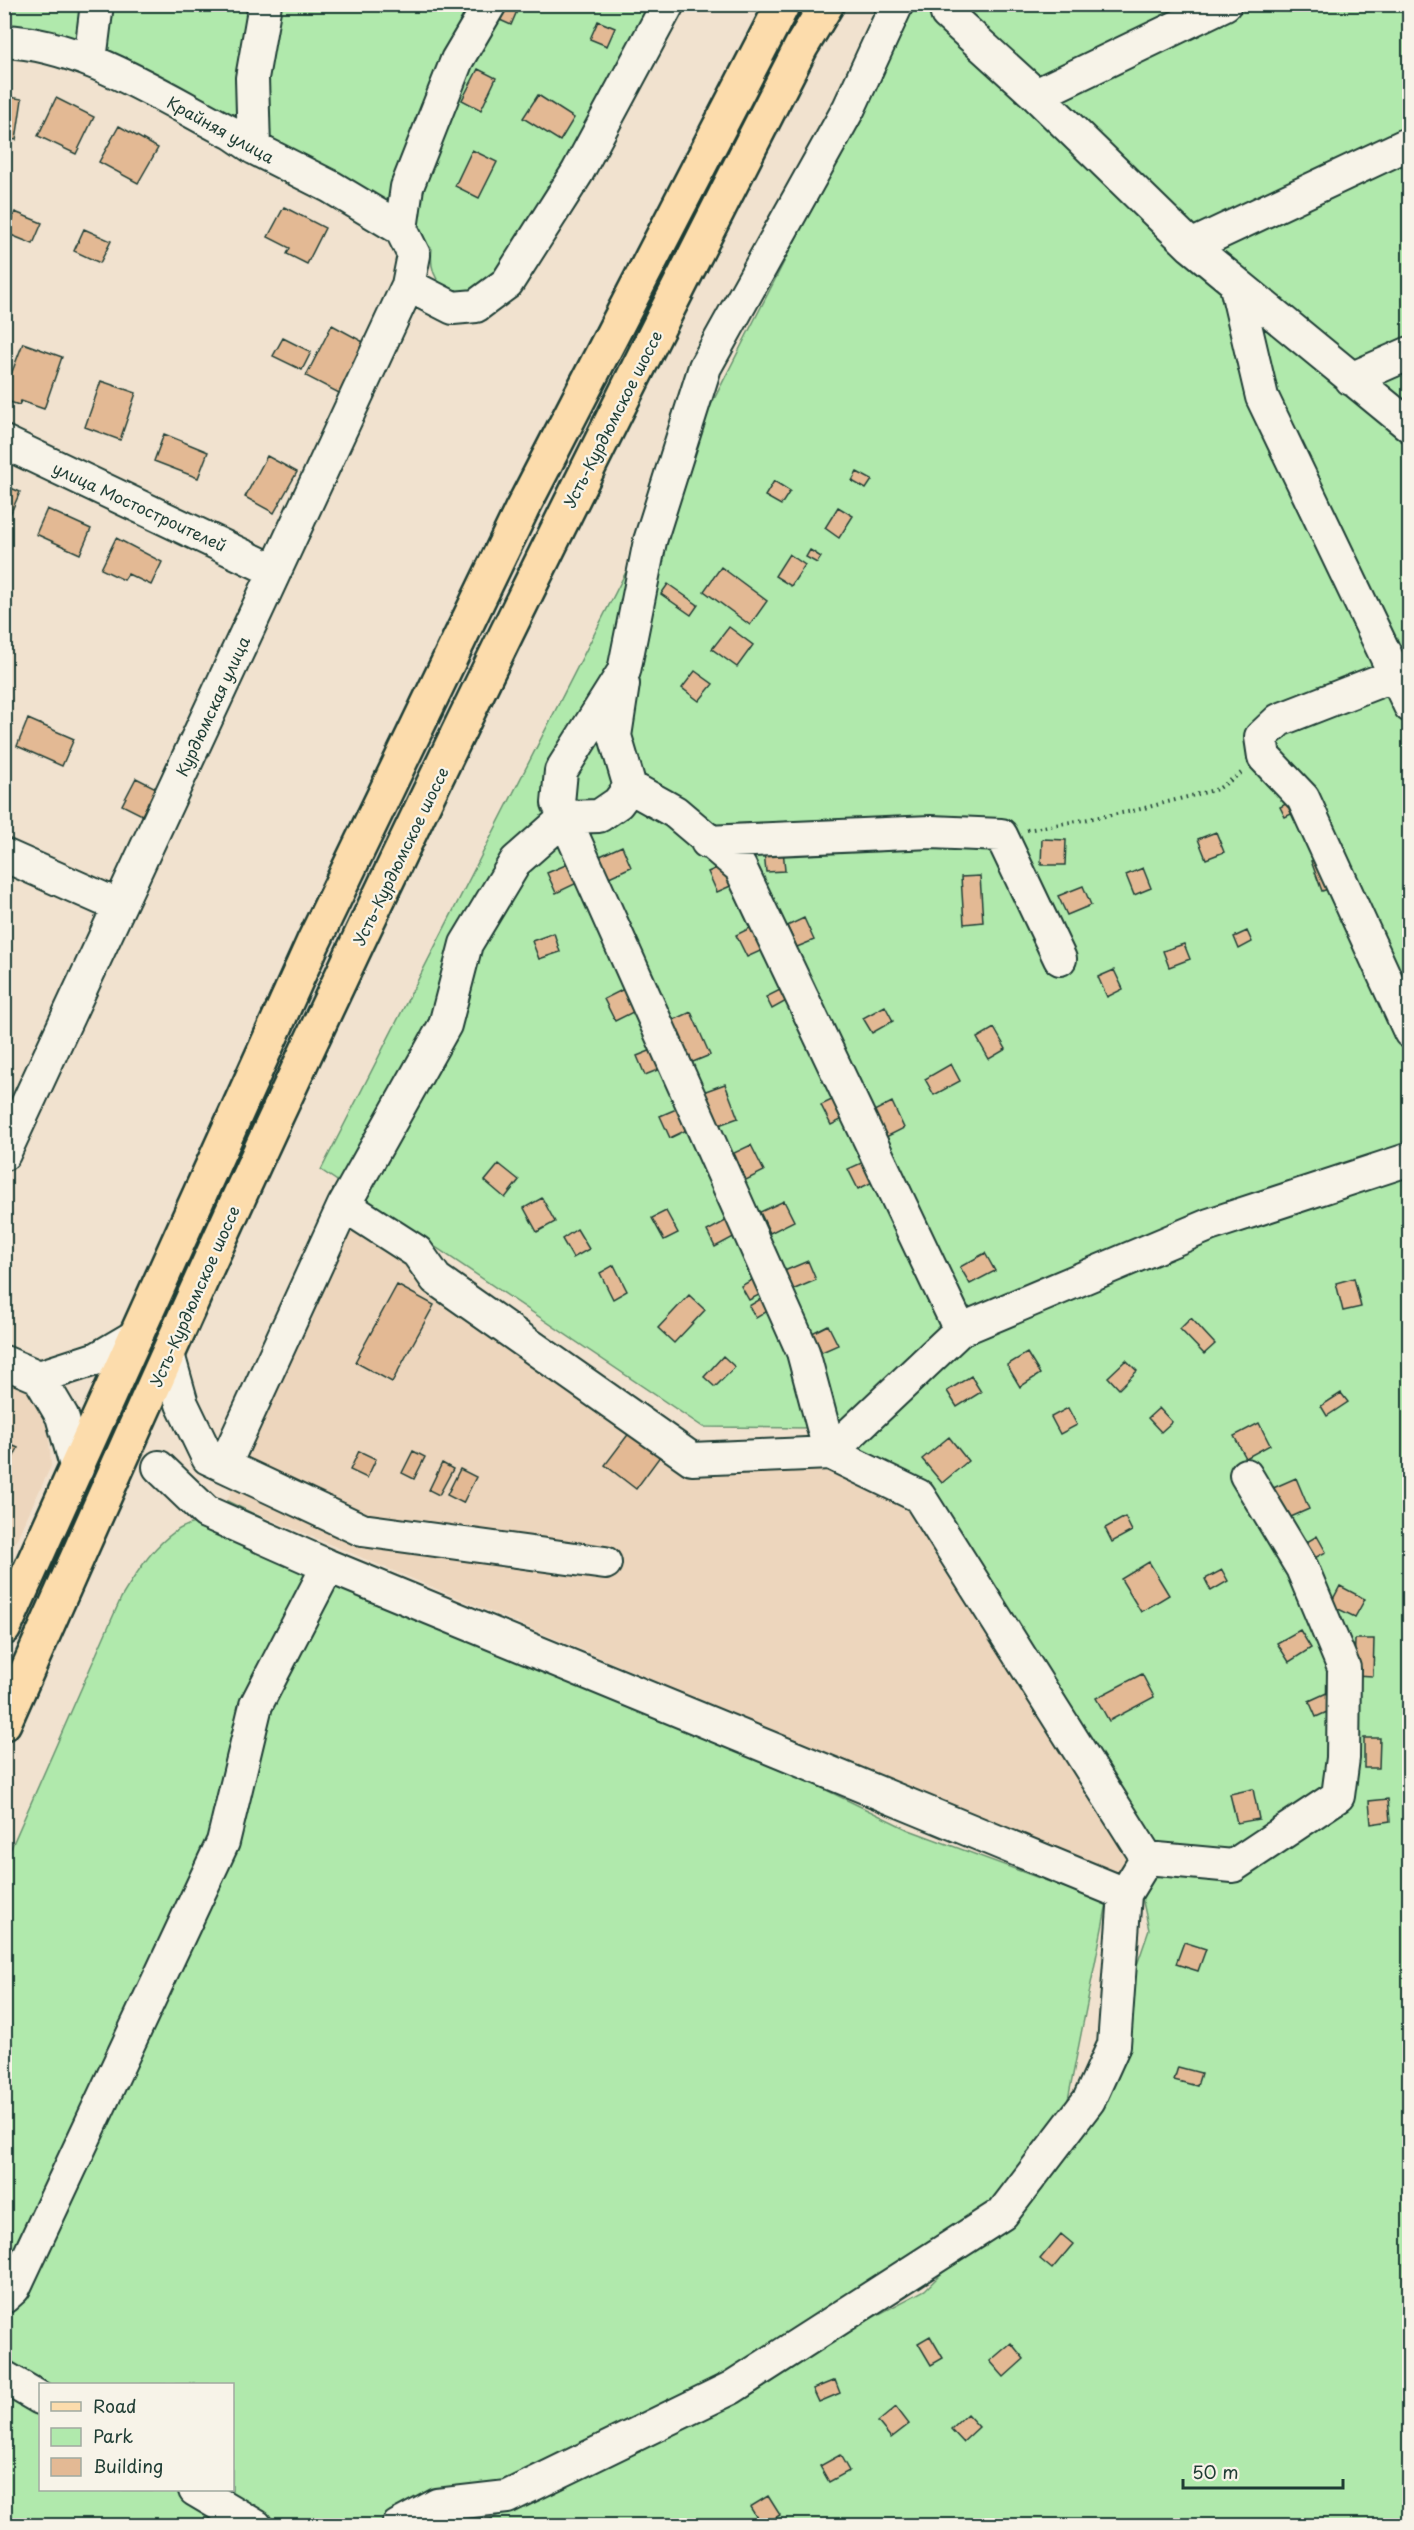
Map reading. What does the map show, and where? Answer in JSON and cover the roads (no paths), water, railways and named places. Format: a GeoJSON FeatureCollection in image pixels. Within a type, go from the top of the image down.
{"type":"FeatureCollection","features":[{"type":"Feature","properties":{"kind":"main road"},"geometry":{"type":"LineString","coordinates":[[4,1628],[313,943],[522,509],[783,4]]}},
{"type":"Feature","properties":{"kind":"main road","name":"Усть-Курдюмское шоссе"},"geometry":{"type":"LineString","coordinates":[[4,1723],[168,1354],[340,980],[603,434],[801,47],[827,4]]}},
{"type":"Feature","properties":{"kind":"street"},"geometry":{"type":"LineString","coordinates":[[90,60],[97,4]]}},
{"type":"Feature","properties":{"kind":"street"},"geometry":{"type":"LineString","coordinates":[[254,148],[252,78],[265,4]]}},
{"type":"Feature","properties":{"kind":"street","name":"Курдюмская улица"},"geometry":{"type":"LineString","coordinates":[[4,1154],[275,571],[408,256],[407,187],[457,60],[490,4]]}},
{"type":"Feature","properties":{"kind":"street","name":"Крайняя улица"},"geometry":{"type":"LineString","coordinates":[[4,41],[34,42],[90,60],[331,187],[408,256],[453,308],[476,306],[507,283],[577,174],[668,4]]}},
{"type":"Feature","properties":{"kind":"street"},"geometry":{"type":"LineString","coordinates":[[217,1461],[344,1205],[446,1025],[466,944],[516,861],[566,817],[599,816],[618,803],[626,776],[615,736],[624,671],[650,542],[705,367],[849,108],[897,4]]}},
{"type":"Feature","properties":{"kind":"street"},"geometry":{"type":"LineString","coordinates":[[945,4],[947,14],[1036,95],[1191,246],[1410,426]]}},
{"type":"Feature","properties":{"kind":"street"},"geometry":{"type":"LineString","coordinates":[[1036,95],[1225,4]]}},
{"type":"Feature","properties":{"kind":"street"},"geometry":{"type":"LineString","coordinates":[[1191,246],[1410,142]]}},
{"type":"Feature","properties":{"kind":"street"},"geometry":{"type":"LineString","coordinates":[[1235,282],[1262,397],[1402,672],[1410,706]]}},
{"type":"Feature","properties":{"kind":"street"},"geometry":{"type":"LineString","coordinates":[[1351,378],[1410,353]]}},
{"type":"Feature","properties":{"kind":"street","name":"улица Мостостроителей"},"geometry":{"type":"LineString","coordinates":[[4,442],[275,571]]}},
{"type":"Feature","properties":{"kind":"street"},"geometry":{"type":"LineString","coordinates":[[624,671],[561,771],[558,803],[803,1352],[830,1453]]}},
{"type":"Feature","properties":{"kind":"street"},"geometry":{"type":"LineString","coordinates":[[1402,672],[1279,720],[1261,737],[1264,757],[1303,798],[1410,1032]]}},
{"type":"Feature","properties":{"kind":"street"},"geometry":{"type":"LineString","coordinates":[[561,771],[582,754],[603,752],[626,776],[675,812],[707,842],[740,867],[960,1330]]}},
{"type":"Feature","properties":{"kind":"street"},"geometry":{"type":"LineString","coordinates":[[707,842],[931,832],[1001,835],[1060,959]]}},
{"type":"Feature","properties":{"kind":"street"},"geometry":{"type":"LineString","coordinates":[[4,855],[119,906]]}},
{"type":"Feature","properties":{"kind":"street"},"geometry":{"type":"LineString","coordinates":[[830,1453],[960,1330],[1209,1225],[1410,1159]]}},
{"type":"Feature","properties":{"kind":"street"},"geometry":{"type":"LineString","coordinates":[[344,1205],[417,1252],[436,1279],[692,1459],[830,1453],[919,1496],[1147,1858]]}},
{"type":"Feature","properties":{"kind":"street"},"geometry":{"type":"LineString","coordinates":[[39,1377],[98,1358],[137,1335]]}},
{"type":"Feature","properties":{"kind":"street"},"geometry":{"type":"LineString","coordinates":[[168,1354],[182,1404],[217,1461]]}},
{"type":"Feature","properties":{"kind":"street"},"geometry":{"type":"LineString","coordinates":[[4,1362],[39,1377],[62,1416],[77,1469]]}},
{"type":"Feature","properties":{"kind":"street"},"geometry":{"type":"LineString","coordinates":[[110,1484],[159,1467],[217,1461],[362,1530],[605,1563]]}},
{"type":"Feature","properties":{"kind":"street"},"geometry":{"type":"LineString","coordinates":[[159,1467],[206,1512],[328,1566],[1125,1894]]}},
{"type":"Feature","properties":{"kind":"street"},"geometry":{"type":"LineString","coordinates":[[1147,1858],[1233,1866],[1338,1796],[1343,1758],[1344,1668],[1302,1568],[1246,1475]]}},
{"type":"Feature","properties":{"kind":"street"},"geometry":{"type":"LineString","coordinates":[[4,2297],[14,2288],[223,1842],[256,1705],[328,1566]]}},
{"type":"Feature","properties":{"kind":"street"},"geometry":{"type":"LineString","coordinates":[[398,2526],[437,2505],[507,2497],[731,2388],[1002,2214],[1089,2100],[1114,2045],[1125,1894],[1147,1858]]}},
{"type":"Feature","properties":{"kind":"street"},"geometry":{"type":"LineString","coordinates":[[4,2377],[39,2397]]}},
{"type":"Feature","properties":{"kind":"street"},"geometry":{"type":"LineString","coordinates":[[197,2491],[256,2526]]}}]}
